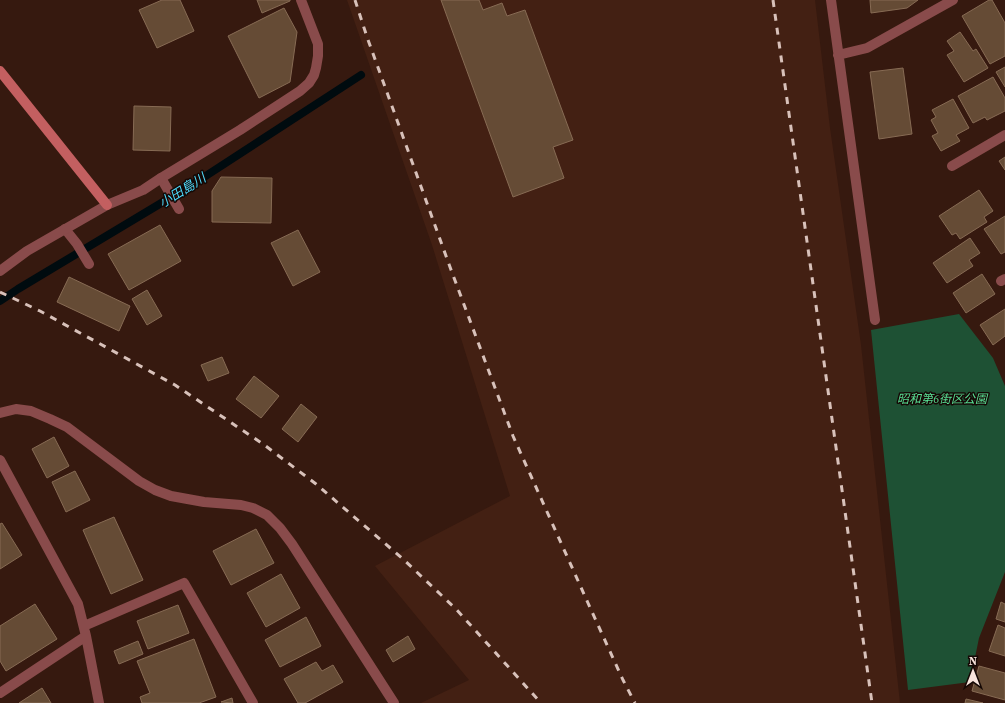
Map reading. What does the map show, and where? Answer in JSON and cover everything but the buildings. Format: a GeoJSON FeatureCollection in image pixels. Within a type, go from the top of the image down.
{"type":"FeatureCollection","features":[{"type":"Feature","properties":{"kind":"street"},"geometry":{"type":"LineString","coordinates":[[0,271],[27,251],[107,205],[163,183],[300,91],[309,83],[316,68],[318,44],[301,0]]}},
{"type":"Feature","properties":{"kind":"street"},"geometry":{"type":"LineString","coordinates":[[831,0],[875,320]]}},
{"type":"Feature","properties":{"kind":"street"},"geometry":{"type":"LineString","coordinates":[[838,55],[867,48],[951,1]]}},
{"type":"Feature","properties":{"kind":"street"},"geometry":{"type":"LineString","coordinates":[[0,71],[107,205]]}},
{"type":"Feature","properties":{"kind":"street"},"geometry":{"type":"LineString","coordinates":[[952,166],[1005,135]]}},
{"type":"Feature","properties":{"kind":"street"},"geometry":{"type":"LineString","coordinates":[[163,183],[179,209]]}},
{"type":"Feature","properties":{"kind":"street"},"geometry":{"type":"LineString","coordinates":[[65,229],[77,244],[89,264]]}},
{"type":"Feature","properties":{"kind":"street"},"geometry":{"type":"LineString","coordinates":[[0,413],[16,409],[31,412],[67,427],[139,481],[155,490],[171,496],[204,502],[241,505],[253,508],[267,515],[280,528],[292,544],[394,703]]}},
{"type":"Feature","properties":{"kind":"street"},"geometry":{"type":"LineString","coordinates":[[0,460],[78,604],[85,631],[99,703]]}},
{"type":"Feature","properties":{"kind":"street"},"geometry":{"type":"LineString","coordinates":[[0,693],[85,631],[184,583],[254,703]]}},
{"type":"Feature","properties":{"kind":"shaded area"},"geometry":{"type":"Polygon","coordinates":[[[347,0],[815,0],[830,128],[861,345],[900,703],[421,703],[469,680],[375,566],[510,496],[432,245],[347,0]]]}},
{"type":"Feature","properties":{"kind":"green space","name":"昭和第6街区公園"},"geometry":{"type":"Polygon","coordinates":[[[959,314],[993,358],[1005,386],[1005,572],[979,638],[970,682],[908,690],[871,330],[959,314]]]}},
{"type":"Feature","properties":{"kind":"waterway","name":"小田島川"},"geometry":{"type":"LineString","coordinates":[[0,301],[198,181],[361,75]]}},
{"type":"Feature","properties":{"kind":"railway"},"geometry":{"type":"LineString","coordinates":[[355,0],[450,267],[513,436],[623,680],[635,703]]}},
{"type":"Feature","properties":{"kind":"railway"},"geometry":{"type":"LineString","coordinates":[[773,0],[872,703]]}},
{"type":"Feature","properties":{"kind":"railway"},"geometry":{"type":"LineString","coordinates":[[0,292],[40,311],[175,385],[263,444],[316,484],[403,559],[456,609],[541,703]]}}]}
